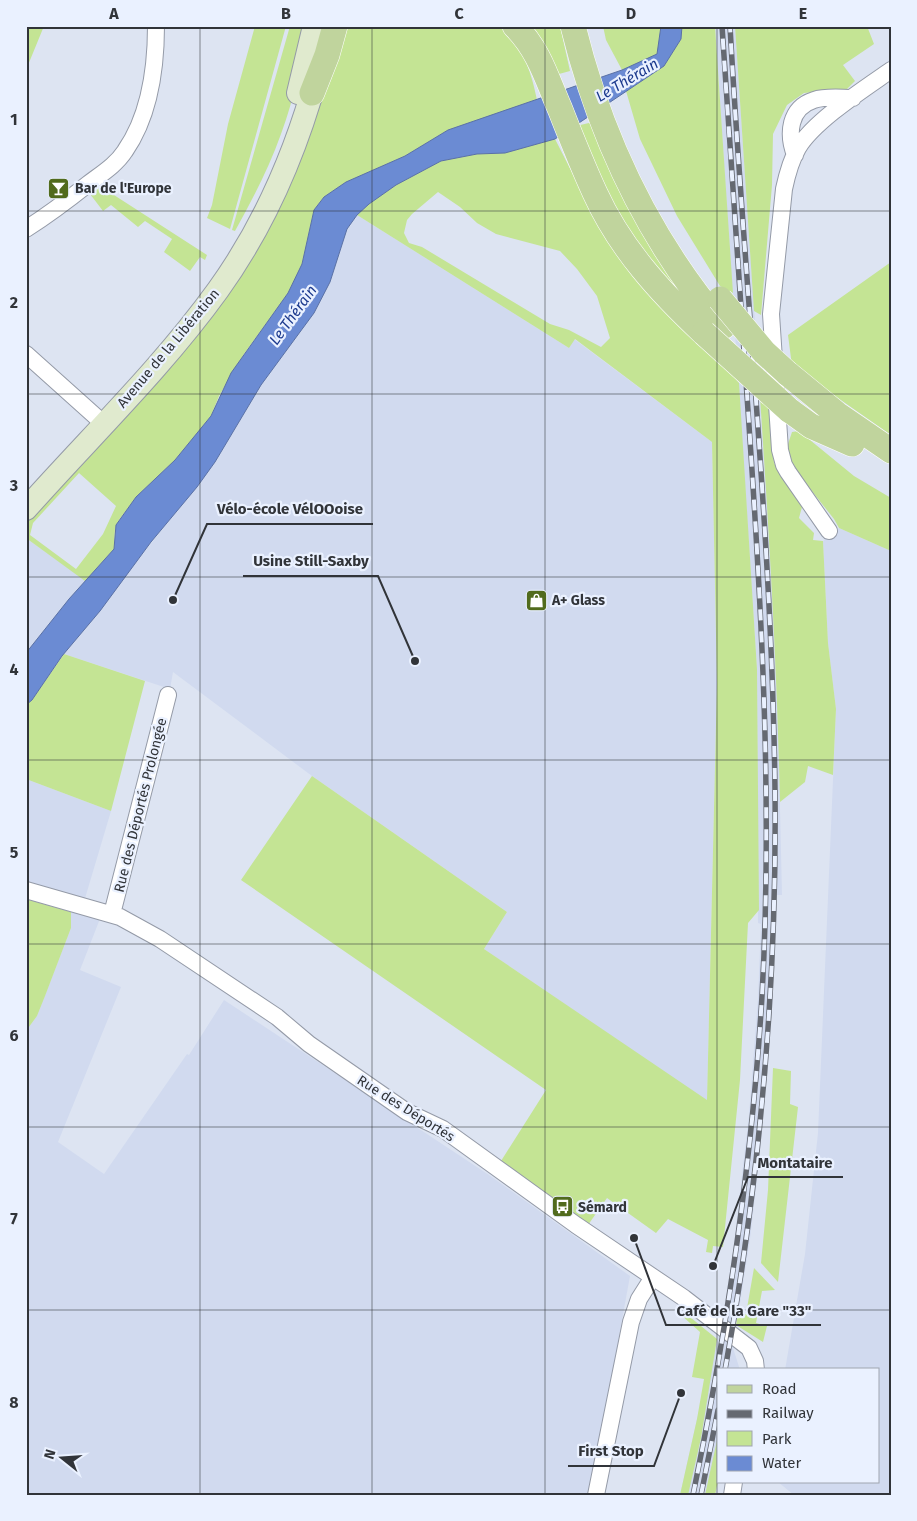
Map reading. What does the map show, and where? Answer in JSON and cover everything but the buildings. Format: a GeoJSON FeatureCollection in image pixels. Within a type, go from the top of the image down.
{"type":"FeatureCollection","features":[{"type":"Feature","properties":{"kind":"main road","name":"Avenue de la Libération"},"geometry":{"type":"LineString","coordinates":[[26,490],[99,420],[189,328],[218,289],[239,245],[282,142],[297,98],[314,26]]}},
{"type":"Feature","properties":{"kind":"main road","name":"Avenue de la Libération"},"geometry":{"type":"LineString","coordinates":[[239,245],[268,206],[286,170],[298,140],[328,26]]}},
{"type":"Feature","properties":{"kind":"main road"},"geometry":{"type":"LineString","coordinates":[[312,92],[335,26]]}},
{"type":"Feature","properties":{"kind":"main road"},"geometry":{"type":"LineString","coordinates":[[515,26],[530,43],[545,71],[577,153],[602,206],[624,244],[658,288],[754,362],[852,444],[891,470]]}},
{"type":"Feature","properties":{"kind":"main road"},"geometry":{"type":"LineString","coordinates":[[583,35],[591,91],[645,181],[671,229],[720,299],[760,348],[788,392],[837,414],[891,451]]}},
{"type":"Feature","properties":{"kind":"main road"},"geometry":{"type":"LineString","coordinates":[[617,135],[631,186],[656,233],[689,284],[713,330]]}},
{"type":"Feature","properties":{"kind":"main road","name":"Avenue de la Libération"},"geometry":{"type":"LineString","coordinates":[[26,509],[99,420]]}},
{"type":"Feature","properties":{"kind":"street"},"geometry":{"type":"LineString","coordinates":[[26,229],[53,212],[106,170],[125,152],[136,132],[148,101],[154,59],[156,26]]}},
{"type":"Feature","properties":{"kind":"street"},"geometry":{"type":"LineString","coordinates":[[829,531],[788,472],[780,450],[771,304],[784,189],[788,172],[803,141],[815,128],[852,98],[891,70]]}},
{"type":"Feature","properties":{"kind":"street"},"geometry":{"type":"LineString","coordinates":[[795,155],[791,146],[790,130],[791,121],[800,108],[812,100],[821,98],[852,98]]}},
{"type":"Feature","properties":{"kind":"street"},"geometry":{"type":"LineString","coordinates":[[26,354],[99,420]]}},
{"type":"Feature","properties":{"kind":"street","name":"Rue des Déportés Prolongée"},"geometry":{"type":"LineString","coordinates":[[112,914],[168,695]]}},
{"type":"Feature","properties":{"kind":"street","name":"Rue des Déportés"},"geometry":{"type":"LineString","coordinates":[[26,890],[112,914],[143,928],[277,1017],[318,1050],[412,1114],[443,1129],[654,1277],[744,1343],[752,1354],[756,1368]]}},
{"type":"Feature","properties":{"kind":"street"},"geometry":{"type":"LineString","coordinates":[[596,1495],[631,1322],[639,1299],[654,1277]]}},
{"type":"Feature","properties":{"kind":"shaded area"},"geometry":{"type":"Polygon","coordinates":[[[715,26],[735,26],[771,559],[778,721],[782,895],[777,895],[772,1009],[759,1162],[750,1239],[733,1348],[739,1368],[717,1368],[717,1471],[711,1495],[680,1495],[697,1419],[721,1327],[733,1253],[749,1115],[758,999],[761,924],[758,923],[757,669],[715,26]]]}},
{"type":"Feature","properties":{"kind":"shaded area"},"geometry":{"type":"Polygon","coordinates":[[[357,215],[569,348],[574,339],[712,442],[717,683],[707,1101],[484,949],[507,912],[312,776],[173,672],[170,689],[64,654],[100,611],[74,593],[26,653],[26,538],[109,597],[215,462],[261,385],[303,329],[336,264],[347,229],[357,215]]]}},
{"type":"Feature","properties":{"kind":"shaded area"},"geometry":{"type":"Polygon","coordinates":[[[839,528],[891,551],[891,1495],[794,1495],[780,1484],[880,1484],[880,1368],[785,1368],[805,1254],[818,1133],[836,709],[828,643],[823,541],[839,528]]]}},
{"type":"Feature","properties":{"kind":"shaded area"},"geometry":{"type":"Polygon","coordinates":[[[26,779],[111,811],[83,905],[103,911],[80,970],[121,987],[58,1142],[104,1174],[187,1054],[189,1055],[224,1000],[489,1175],[630,1276],[590,1495],[26,1495],[26,1031],[37,1016],[71,928],[71,912],[26,899],[26,779]]]}},
{"type":"Feature","properties":{"kind":"green space"},"geometry":{"type":"Polygon","coordinates":[[[26,26],[44,26],[26,70],[26,26]]]}},
{"type":"Feature","properties":{"kind":"green space"},"geometry":{"type":"Polygon","coordinates":[[[255,26],[286,26],[230,229],[207,218],[212,205],[228,124],[255,26]]]}},
{"type":"Feature","properties":{"kind":"green space"},"geometry":{"type":"Polygon","coordinates":[[[290,26],[310,26],[294,94],[271,159],[235,231],[232,230],[290,26]]]}},
{"type":"Feature","properties":{"kind":"green space"},"geometry":{"type":"Polygon","coordinates":[[[340,26],[502,26],[525,60],[537,100],[448,130],[405,156],[346,182],[324,197],[314,210],[302,264],[288,293],[244,354],[219,396],[211,416],[175,460],[136,497],[119,520],[115,529],[114,549],[85,581],[26,538],[26,520],[208,311],[340,26]],[[79,473],[33,523],[30,535],[76,569],[103,534],[116,506],[79,473]]]}},
{"type":"Feature","properties":{"kind":"green space"},"geometry":{"type":"Polygon","coordinates":[[[529,26],[560,26],[570,71],[559,74],[529,26]]]}},
{"type":"Feature","properties":{"kind":"green space"},"geometry":{"type":"Polygon","coordinates":[[[603,26],[661,26],[658,54],[622,70],[606,40],[603,26]]]}},
{"type":"Feature","properties":{"kind":"green space"},"geometry":{"type":"Polygon","coordinates":[[[682,26],[715,26],[733,293],[720,286],[677,216],[640,139],[626,91],[664,66],[681,39],[682,26]]]}},
{"type":"Feature","properties":{"kind":"green space"},"geometry":{"type":"Polygon","coordinates":[[[735,26],[867,26],[874,44],[843,65],[855,81],[847,89],[804,93],[787,105],[773,134],[772,185],[761,315],[754,311],[735,26]]]}},
{"type":"Feature","properties":{"kind":"green space"},"geometry":{"type":"Polygon","coordinates":[[[593,122],[705,319],[651,272],[572,127],[593,122]]]}},
{"type":"Feature","properties":{"kind":"green space"},"geometry":{"type":"Polygon","coordinates":[[[555,139],[582,192],[739,383],[757,669],[759,910],[748,923],[740,1080],[723,1247],[713,1246],[712,1253],[706,1252],[708,1240],[668,1219],[656,1233],[607,1198],[588,1225],[501,1161],[546,1090],[241,880],[312,776],[507,912],[484,949],[707,1100],[717,683],[712,442],[575,339],[569,348],[357,215],[396,185],[441,161],[477,154],[505,153],[555,139]],[[438,192],[407,220],[404,233],[409,243],[422,247],[550,324],[569,330],[601,347],[610,338],[597,296],[577,269],[560,251],[496,234],[477,223],[460,207],[438,192]]]}},
{"type":"Feature","properties":{"kind":"green space"},"geometry":{"type":"Polygon","coordinates":[[[100,186],[207,255],[205,260],[200,257],[190,271],[164,252],[172,239],[145,221],[138,227],[111,205],[103,211],[90,194],[100,186]]]}},
{"type":"Feature","properties":{"kind":"green space"},"geometry":{"type":"Polygon","coordinates":[[[891,262],[891,435],[792,366],[788,335],[891,262]]]}},
{"type":"Feature","properties":{"kind":"green space"},"geometry":{"type":"Polygon","coordinates":[[[760,397],[770,407],[774,463],[802,507],[799,518],[814,533],[813,540],[823,541],[828,643],[836,709],[833,775],[808,766],[805,782],[780,802],[777,700],[760,397]]]}},
{"type":"Feature","properties":{"kind":"green space"},"geometry":{"type":"Polygon","coordinates":[[[799,431],[854,476],[891,498],[891,551],[839,528],[788,461],[788,444],[792,432],[799,431]]]}},
{"type":"Feature","properties":{"kind":"green space"},"geometry":{"type":"Polygon","coordinates":[[[64,654],[145,681],[111,811],[26,779],[26,705],[32,700],[64,654]]]}},
{"type":"Feature","properties":{"kind":"green space"},"geometry":{"type":"Polygon","coordinates":[[[26,899],[71,912],[71,928],[37,1016],[26,1031],[26,899]]]}},
{"type":"Feature","properties":{"kind":"green space"},"geometry":{"type":"Polygon","coordinates":[[[773,1068],[791,1071],[790,1104],[798,1107],[778,1282],[761,1263],[768,1190],[773,1068]]]}},
{"type":"Feature","properties":{"kind":"green space"},"geometry":{"type":"Polygon","coordinates":[[[754,1268],[775,1290],[762,1291],[756,1323],[767,1326],[763,1342],[736,1325],[738,1314],[746,1314],[754,1268]]]}},
{"type":"Feature","properties":{"kind":"green space"},"geometry":{"type":"Polygon","coordinates":[[[685,1313],[717,1339],[701,1438],[688,1495],[680,1495],[704,1379],[692,1377],[700,1332],[680,1314],[685,1313]]]}},
{"type":"Feature","properties":{"kind":"green space"},"geometry":{"type":"Polygon","coordinates":[[[717,1441],[717,1484],[715,1495],[705,1495],[717,1441]]]}},
{"type":"Feature","properties":{"kind":"water","name":"Le Thérain"},"geometry":{"type":"Polygon","coordinates":[[[661,26],[682,26],[681,39],[664,66],[555,139],[505,153],[477,154],[441,161],[396,185],[357,215],[347,229],[330,282],[314,313],[261,385],[215,462],[197,487],[151,542],[100,611],[62,656],[32,700],[26,705],[26,653],[69,599],[114,549],[116,525],[136,497],[175,460],[211,416],[231,373],[288,293],[302,264],[314,210],[324,197],[346,182],[405,156],[448,130],[622,70],[657,54],[661,26]]]}},
{"type":"Feature","properties":{"kind":"railway"},"geometry":{"type":"LineString","coordinates":[[717,1368],[745,1184],[752,1122],[762,996],[766,861],[765,726],[759,590],[722,26]]}},
{"type":"Feature","properties":{"kind":"railway"},"geometry":{"type":"LineString","coordinates":[[725,1368],[748,1226],[757,1154],[769,1008],[775,863],[773,694],[769,599],[730,26]]}},
{"type":"Feature","properties":{"kind":"railway"},"geometry":{"type":"LineString","coordinates":[[693,1495],[717,1371]]}},
{"type":"Feature","properties":{"kind":"railway"},"geometry":{"type":"LineString","coordinates":[[701,1495],[717,1415]]}},
{"type":"Feature","properties":{"kind":"place","name":"Bar de l'Europe"},"geometry":{"type":"Point","coordinates":[59,188]}},
{"type":"Feature","properties":{"kind":"place","name":"Vélo-école VélOOoise"},"geometry":{"type":"Point","coordinates":[173,600]}},
{"type":"Feature","properties":{"kind":"place","name":"A+ Glass"},"geometry":{"type":"Point","coordinates":[536,600]}},
{"type":"Feature","properties":{"kind":"place","name":"Usine Still-Saxby"},"geometry":{"type":"Point","coordinates":[415,661]}},
{"type":"Feature","properties":{"kind":"place","name":"Sémard"},"geometry":{"type":"Point","coordinates":[562,1207]}},
{"type":"Feature","properties":{"kind":"place","name":"Café de la Gare \"33\""},"geometry":{"type":"Point","coordinates":[634,1238]}},
{"type":"Feature","properties":{"kind":"place","name":"Montataire"},"geometry":{"type":"Point","coordinates":[713,1266]}},
{"type":"Feature","properties":{"kind":"place","name":"First Stop"},"geometry":{"type":"Point","coordinates":[681,1393]}}]}
